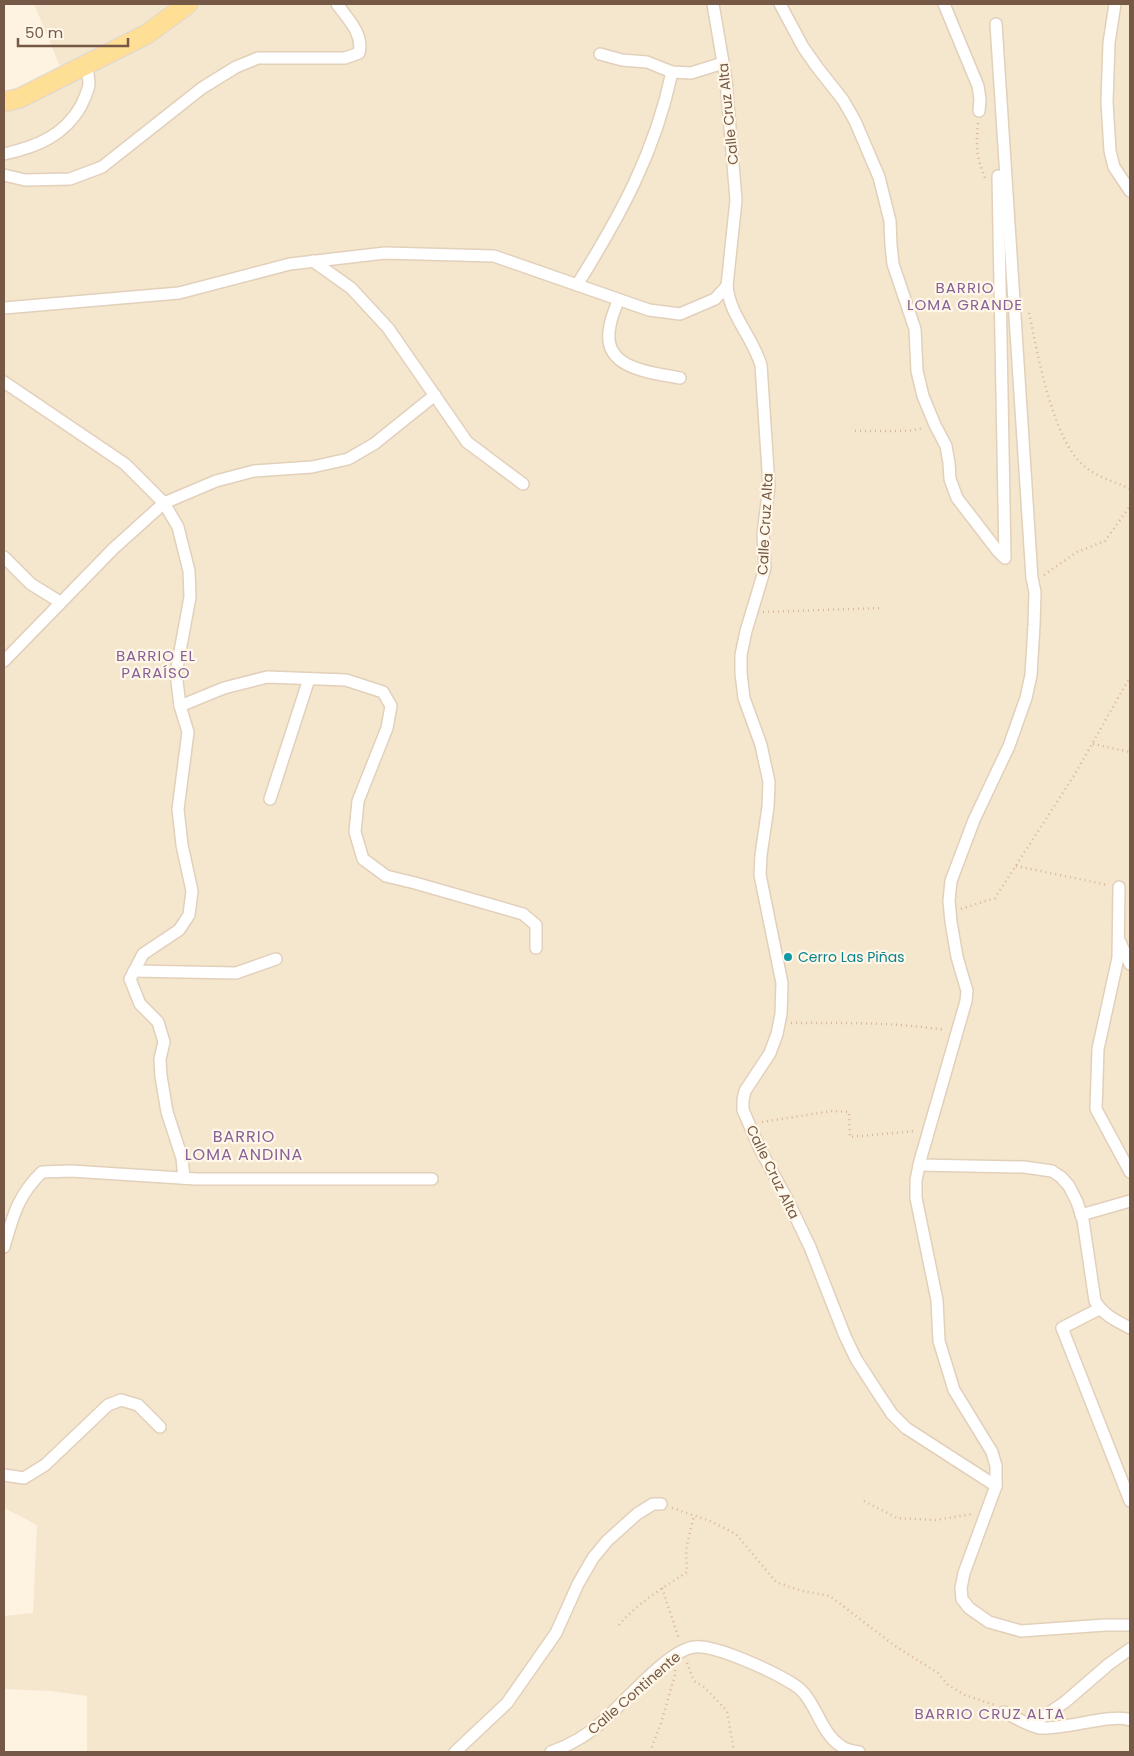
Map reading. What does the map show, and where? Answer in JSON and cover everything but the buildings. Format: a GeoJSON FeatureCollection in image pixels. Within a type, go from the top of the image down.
{"type":"FeatureCollection","features":[{"type":"Feature","properties":{"kind":"main road"},"geometry":{"type":"LineString","coordinates":[[4,102],[20,98],[147,34],[188,4]]}},
{"type":"Feature","properties":{"kind":"street"},"geometry":{"type":"LineString","coordinates":[[4,175],[25,180],[70,178],[102,167],[202,88],[236,67],[258,58],[345,58],[359,53],[361,45],[356,30],[337,4]]}},
{"type":"Feature","properties":{"kind":"street","name":"Calle Cruz Alta"},"geometry":{"type":"LineString","coordinates":[[714,4],[723,64],[736,200],[727,286],[731,308],[756,349],[761,365],[769,486],[763,534],[765,568],[746,631],[741,655],[741,673],[744,698],[761,745],[769,782],[760,875],[782,983],[781,1014],[777,1034],[770,1052],[745,1090],[743,1110],[759,1147],[810,1247],[856,1359],[892,1414],[906,1428],[996,1486]]}},
{"type":"Feature","properties":{"kind":"street"},"geometry":{"type":"LineString","coordinates":[[780,4],[812,61],[843,100],[855,121],[879,177],[890,221],[893,264],[915,329],[918,371],[923,396],[935,426],[946,446],[950,463],[950,480],[957,498],[1005,558],[996,24],[1035,592],[1031,675],[1026,698],[1009,746],[974,820],[952,881],[949,901],[950,912],[957,957],[967,991],[966,1001],[919,1165],[916,1180],[916,1198],[937,1300],[939,1341],[954,1390],[992,1452],[996,1466],[996,1486],[964,1573],[961,1588],[962,1599],[969,1608],[989,1622],[1021,1631],[1105,1624],[1130,1625]]}},
{"type":"Feature","properties":{"kind":"street"},"geometry":{"type":"LineString","coordinates":[[944,4],[978,86],[979,112]]}},
{"type":"Feature","properties":{"kind":"street"},"geometry":{"type":"LineString","coordinates":[[1115,4],[1109,43],[1106,102],[1110,152],[1114,167],[1130,191]]}},
{"type":"Feature","properties":{"kind":"street"},"geometry":{"type":"LineString","coordinates":[[600,54],[622,60],[647,62],[672,72],[691,73],[723,64]]}},
{"type":"Feature","properties":{"kind":"street"},"geometry":{"type":"LineString","coordinates":[[4,154],[21,151],[57,135],[74,119],[85,99],[89,84],[87,64]]}},
{"type":"Feature","properties":{"kind":"street"},"geometry":{"type":"LineString","coordinates":[[577,285],[609,234],[634,187],[664,108],[672,72]]}},
{"type":"Feature","properties":{"kind":"street"},"geometry":{"type":"LineString","coordinates":[[4,308],[179,293],[290,264],[385,253],[494,256],[649,310],[680,314],[715,299],[727,286]]}},
{"type":"Feature","properties":{"kind":"street"},"geometry":{"type":"LineString","coordinates":[[313,261],[351,288],[382,321],[467,442],[523,484]]}},
{"type":"Feature","properties":{"kind":"street"},"geometry":{"type":"LineString","coordinates":[[618,300],[609,327],[610,348],[621,361],[636,369],[680,378]]}},
{"type":"Feature","properties":{"kind":"street"},"geometry":{"type":"LineString","coordinates":[[4,382],[125,464],[164,503],[178,527],[189,570],[190,597],[176,673],[180,706],[188,732],[178,810],[182,845],[192,891],[189,914],[179,930],[143,954],[130,979],[140,1004],[158,1022],[164,1042],[160,1059],[161,1076],[167,1112],[182,1158],[184,1178]]}},
{"type":"Feature","properties":{"kind":"street"},"geometry":{"type":"LineString","coordinates":[[4,660],[8,648],[60,602],[113,549],[164,503],[216,481],[254,471],[312,467],[348,459],[374,444],[435,395]]}},
{"type":"Feature","properties":{"kind":"street"},"geometry":{"type":"LineString","coordinates":[[4,557],[30,584],[60,602]]}},
{"type":"Feature","properties":{"kind":"street"},"geometry":{"type":"LineString","coordinates":[[180,706],[224,688],[268,677],[346,680],[383,692],[391,706],[387,728],[358,801],[355,832],[363,859],[386,876],[523,914],[536,925],[536,948]]}},
{"type":"Feature","properties":{"kind":"street"},"geometry":{"type":"LineString","coordinates":[[270,800],[309,679]]}},
{"type":"Feature","properties":{"kind":"street"},"geometry":{"type":"LineString","coordinates":[[1119,888],[1118,958],[1098,1049],[1096,1109],[1130,1172]]}},
{"type":"Feature","properties":{"kind":"street"},"geometry":{"type":"LineString","coordinates":[[1118,938],[1130,964]]}},
{"type":"Feature","properties":{"kind":"street"},"geometry":{"type":"LineString","coordinates":[[134,971],[236,974],[276,959]]}},
{"type":"Feature","properties":{"kind":"street"},"geometry":{"type":"LineString","coordinates":[[919,1165],[1024,1167],[1052,1171],[1061,1177],[1069,1186],[1081,1215],[1095,1301],[1100,1309],[1130,1328]]}},
{"type":"Feature","properties":{"kind":"street"},"geometry":{"type":"LineString","coordinates":[[4,1247],[14,1211],[28,1184],[42,1172],[71,1171],[184,1178],[432,1179]]}},
{"type":"Feature","properties":{"kind":"street"},"geometry":{"type":"LineString","coordinates":[[1081,1215],[1130,1201]]}},
{"type":"Feature","properties":{"kind":"street"},"geometry":{"type":"LineString","coordinates":[[1100,1309],[1062,1328],[1130,1501]]}},
{"type":"Feature","properties":{"kind":"street"},"geometry":{"type":"LineString","coordinates":[[1116,1320],[1130,1318]]}},
{"type":"Feature","properties":{"kind":"street"},"geometry":{"type":"LineString","coordinates":[[4,1475],[24,1478],[44,1465],[108,1405],[121,1400],[138,1405],[160,1427]]}},
{"type":"Feature","properties":{"kind":"street"},"geometry":{"type":"LineString","coordinates":[[455,1752],[507,1704],[517,1690],[556,1634],[578,1584],[597,1552],[637,1514],[653,1504],[661,1504]]}},
{"type":"Feature","properties":{"kind":"street","name":"Calle Continente"},"geometry":{"type":"LineString","coordinates":[[551,1752],[582,1737],[603,1722],[635,1690],[678,1654],[694,1647],[706,1647],[750,1663],[800,1688],[828,1733],[836,1742],[843,1748],[859,1752]]}},
{"type":"Feature","properties":{"kind":"street"},"geometry":{"type":"LineString","coordinates":[[1031,1725],[1065,1702],[1109,1664],[1130,1649]]}},
{"type":"Feature","properties":{"kind":"street"},"geometry":{"type":"LineString","coordinates":[[1004,1712],[1038,1728],[1056,1728],[1114,1718],[1130,1720]]}},
{"type":"Feature","properties":{"kind":"path"},"geometry":{"type":"LineString","coordinates":[[855,431],[908,430],[935,426]]}},
{"type":"Feature","properties":{"kind":"path"},"geometry":{"type":"LineString","coordinates":[[1106,478],[1130,488]]}},
{"type":"Feature","properties":{"kind":"path"},"geometry":{"type":"LineString","coordinates":[[1033,582],[1077,552],[1104,541],[1130,506]]}},
{"type":"Feature","properties":{"kind":"path"},"geometry":{"type":"LineString","coordinates":[[752,612],[882,608]]}},
{"type":"Feature","properties":{"kind":"path"},"geometry":{"type":"LineString","coordinates":[[950,912],[995,898],[1075,774],[1130,677]]}},
{"type":"Feature","properties":{"kind":"path"},"geometry":{"type":"LineString","coordinates":[[1092,744],[1130,752]]}},
{"type":"Feature","properties":{"kind":"path"},"geometry":{"type":"LineString","coordinates":[[1016,866],[1119,888]]}},
{"type":"Feature","properties":{"kind":"path"},"geometry":{"type":"LineString","coordinates":[[780,1022],[871,1022],[910,1025],[957,1032]]}},
{"type":"Feature","properties":{"kind":"path"},"geometry":{"type":"LineString","coordinates":[[749,1124],[832,1111],[850,1112],[850,1137],[929,1130]]}},
{"type":"Feature","properties":{"kind":"path"},"geometry":{"type":"LineString","coordinates":[[864,1501],[897,1518],[935,1520],[986,1511]]}},
{"type":"Feature","properties":{"kind":"path"},"geometry":{"type":"LineString","coordinates":[[661,1504],[710,1521],[736,1534],[776,1582],[802,1591],[830,1596],[895,1646],[938,1673],[948,1685],[965,1694],[997,1706],[1004,1712]]}},
{"type":"Feature","properties":{"kind":"path"},"geometry":{"type":"LineString","coordinates":[[619,1625],[628,1614],[687,1572],[686,1550],[694,1515]]}},
{"type":"Feature","properties":{"kind":"path"},"geometry":{"type":"LineString","coordinates":[[662,1588],[678,1654],[694,1681],[704,1687],[726,1711],[734,1752]]}},
{"type":"Feature","properties":{"kind":"path"},"geometry":{"type":"LineString","coordinates":[[650,1752],[676,1675],[678,1654]]}},
{"type":"Feature","properties":{"kind":"shaded area"},"geometry":{"type":"Polygon","coordinates":[[[34,4],[1130,4],[1130,1752],[87,1752],[87,1696],[50,1691],[4,1689],[4,1616],[33,1613],[37,1525],[4,1508],[4,94],[10,94],[62,71],[34,4]]]}},
{"type":"Feature","properties":{"kind":"place","name":"Cerro Las Piñas"},"geometry":{"type":"Point","coordinates":[788,957]}},
{"type":"Feature","properties":{"kind":"district","name":"BARRIO LOMA GRANDE"},"geometry":{"type":"Point","coordinates":[965,296]}},
{"type":"Feature","properties":{"kind":"district","name":"BARRIO EL PARAÍSO"},"geometry":{"type":"Point","coordinates":[156,664]}},
{"type":"Feature","properties":{"kind":"district","name":"BARRIO LOMA ANDINA"},"geometry":{"type":"Point","coordinates":[244,1145]}},
{"type":"Feature","properties":{"kind":"district","name":"BARRIO CRUZ ALTA"},"geometry":{"type":"Point","coordinates":[990,1714]}}]}
